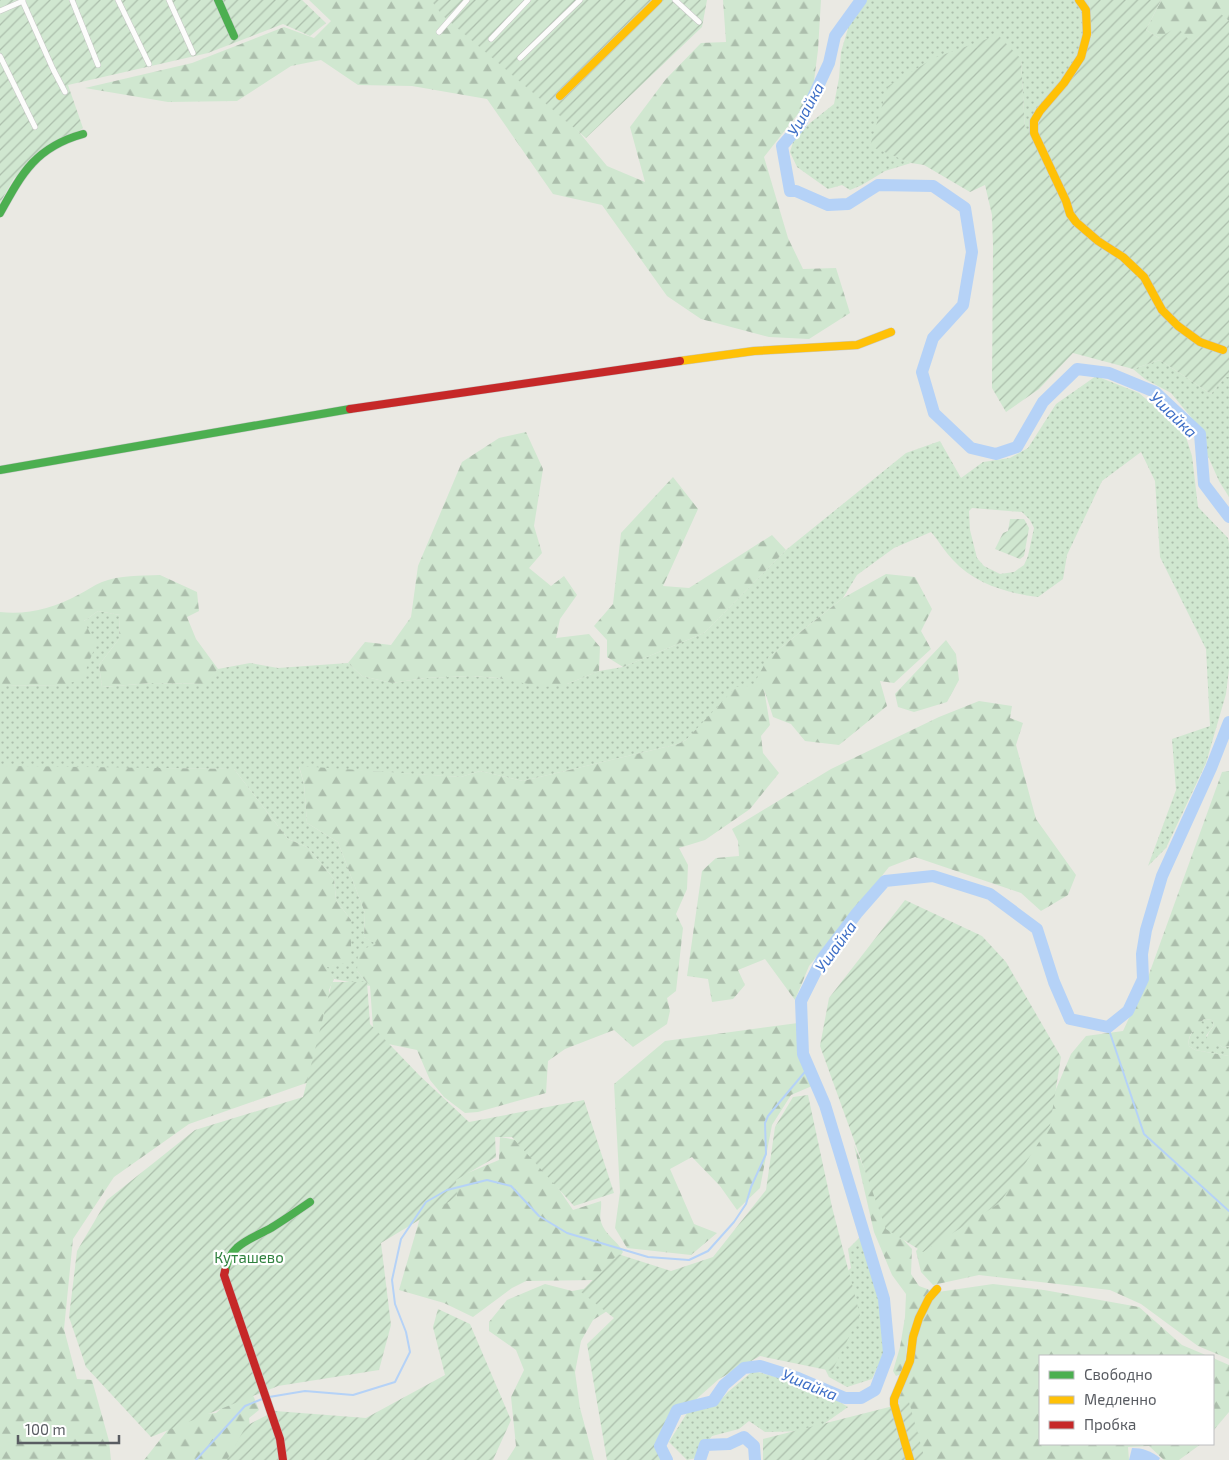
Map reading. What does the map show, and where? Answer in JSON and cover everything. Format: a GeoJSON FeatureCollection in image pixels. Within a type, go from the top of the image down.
{"type":"FeatureCollection","features":[{"type":"Feature","properties":{"kind":"street"},"geometry":{"type":"LineString","coordinates":[[72,0],[98,65]]}},
{"type":"Feature","properties":{"kind":"street"},"geometry":{"type":"LineString","coordinates":[[118,0],[149,64]]}},
{"type":"Feature","properties":{"kind":"street"},"geometry":{"type":"LineString","coordinates":[[169,0],[194,53]]}},
{"type":"Feature","properties":{"kind":"street"},"geometry":{"type":"LineString","coordinates":[[218,0],[234,36]]}},
{"type":"Feature","properties":{"kind":"street"},"geometry":{"type":"LineString","coordinates":[[439,32],[467,0]]}},
{"type":"Feature","properties":{"kind":"street"},"geometry":{"type":"LineString","coordinates":[[491,38],[528,0]]}},
{"type":"Feature","properties":{"kind":"street"},"geometry":{"type":"LineString","coordinates":[[520,58],[580,0]]}},
{"type":"Feature","properties":{"kind":"street"},"geometry":{"type":"LineString","coordinates":[[560,96],[658,0]]}},
{"type":"Feature","properties":{"kind":"street"},"geometry":{"type":"LineString","coordinates":[[675,0],[699,22]]}},
{"type":"Feature","properties":{"kind":"street"},"geometry":{"type":"LineString","coordinates":[[1079,0],[1086,10],[1087,34],[1081,57],[1064,83],[1034,121],[1034,133],[1037,141],[1066,200],[1070,214],[1076,222],[1098,241],[1123,257],[1144,277],[1162,310],[1178,326],[1200,342],[1222,350]]}},
{"type":"Feature","properties":{"kind":"street"},"geometry":{"type":"LineString","coordinates":[[0,11],[22,1],[65,92]]}},
{"type":"Feature","properties":{"kind":"street"},"geometry":{"type":"LineString","coordinates":[[0,56],[35,127]]}},
{"type":"Feature","properties":{"kind":"street"},"geometry":{"type":"LineString","coordinates":[[0,213],[18,179],[34,160],[50,145],[69,137],[83,134]]}},
{"type":"Feature","properties":{"kind":"street"},"geometry":{"type":"LineString","coordinates":[[0,470],[386,403],[754,351],[857,345],[891,332]]}},
{"type":"Feature","properties":{"kind":"street"},"geometry":{"type":"LineString","coordinates":[[283,1460],[280,1439],[224,1275],[228,1260],[233,1251],[243,1242],[270,1228],[310,1202]]}},
{"type":"Feature","properties":{"kind":"street"},"geometry":{"type":"LineString","coordinates":[[910,1460],[894,1404],[894,1397],[909,1365],[913,1334],[923,1306],[930,1294],[937,1289]]}},
{"type":"Feature","properties":{"kind":"green space"},"geometry":{"type":"Polygon","coordinates":[[[0,0],[302,0],[326,23],[310,36],[283,24],[208,53],[68,85],[83,128],[14,178],[0,203],[0,0]]]}},
{"type":"Feature","properties":{"kind":"green space"},"geometry":{"type":"Polygon","coordinates":[[[309,0],[443,0],[550,97],[607,166],[645,182],[630,127],[666,79],[701,43],[726,42],[723,0],[821,0],[818,50],[812,96],[764,157],[788,238],[803,269],[836,268],[850,313],[809,339],[769,337],[701,319],[667,296],[602,205],[553,194],[487,99],[412,86],[358,85],[321,60],[291,66],[237,101],[168,102],[85,88],[192,63],[284,27],[314,38],[331,21],[309,0]]]}},
{"type":"Feature","properties":{"kind":"green space"},"geometry":{"type":"Polygon","coordinates":[[[431,0],[707,0],[702,27],[586,138],[442,15],[431,0]]]}},
{"type":"Feature","properties":{"kind":"green space"},"geometry":{"type":"Polygon","coordinates":[[[867,0],[1089,0],[1092,35],[1083,59],[1037,128],[1025,131],[1021,59],[870,145],[911,163],[885,171],[850,190],[842,185],[828,189],[797,167],[790,152],[794,139],[810,123],[834,104],[841,52],[849,25],[867,0]]]}},
{"type":"Feature","properties":{"kind":"green space"},"geometry":{"type":"Polygon","coordinates":[[[1089,0],[1161,0],[1146,30],[1159,38],[1177,27],[1192,43],[1221,14],[1229,21],[1229,377],[1225,377],[1211,394],[1160,360],[1133,369],[1073,353],[1039,389],[1006,412],[992,388],[992,215],[985,185],[970,192],[924,165],[911,163],[870,146],[888,86],[934,58],[998,35],[1021,59],[1025,130],[1037,128],[1042,113],[1083,59],[1092,35],[1089,0]]]}},
{"type":"Feature","properties":{"kind":"green space"},"geometry":{"type":"Polygon","coordinates":[[[1161,0],[1229,0],[1229,21],[1221,15],[1192,43],[1159,38],[1146,30],[1161,0]]]}},
{"type":"Feature","properties":{"kind":"green space"},"geometry":{"type":"Polygon","coordinates":[[[1160,360],[1211,394],[1225,377],[1229,377],[1229,497],[1219,481],[1207,454],[1206,439],[1195,422],[1171,393],[1145,379],[1133,369],[1160,360]]]}},
{"type":"Feature","properties":{"kind":"green space"},"geometry":{"type":"Polygon","coordinates":[[[1096,376],[1139,393],[1184,431],[1192,456],[1198,507],[1228,538],[1229,669],[1226,694],[1206,763],[1166,848],[1148,866],[1176,790],[1172,739],[1210,726],[1206,649],[1160,557],[1155,481],[1141,452],[1102,481],[1067,555],[1063,579],[1038,597],[1003,590],[971,575],[950,557],[931,532],[894,548],[857,575],[843,598],[768,658],[763,685],[704,722],[686,740],[678,744],[523,781],[480,771],[461,777],[299,767],[304,784],[307,823],[338,842],[365,913],[364,937],[377,944],[357,971],[370,986],[334,979],[326,967],[351,961],[351,920],[336,900],[334,879],[307,847],[288,839],[234,769],[0,767],[0,685],[61,686],[84,621],[98,611],[120,615],[119,639],[99,665],[102,687],[152,683],[204,684],[218,669],[250,663],[278,668],[348,663],[362,676],[392,683],[425,678],[471,676],[567,684],[599,671],[623,667],[704,633],[786,550],[906,453],[940,441],[961,478],[983,462],[1010,458],[1028,448],[1056,404],[1096,376]],[[972,508],[969,511],[970,530],[977,558],[984,566],[1000,574],[1014,572],[1024,565],[1028,556],[1034,528],[1030,520],[1022,512],[972,508]]]}},
{"type":"Feature","properties":{"kind":"green space"},"geometry":{"type":"Polygon","coordinates":[[[526,432],[543,469],[534,526],[542,553],[529,568],[551,586],[564,576],[577,595],[560,619],[556,638],[589,634],[600,647],[599,671],[567,684],[543,687],[498,678],[471,676],[425,678],[392,683],[362,676],[348,663],[365,642],[391,645],[411,617],[418,566],[462,462],[499,438],[526,432]]]}},
{"type":"Feature","properties":{"kind":"green space"},"geometry":{"type":"Polygon","coordinates":[[[673,477],[698,509],[663,586],[689,588],[772,535],[786,550],[704,633],[623,667],[607,657],[607,640],[594,626],[613,604],[621,533],[673,477]]]}},
{"type":"Feature","properties":{"kind":"green space"},"geometry":{"type":"Polygon","coordinates":[[[1010,519],[1024,519],[1029,528],[1024,556],[1020,559],[995,549],[1003,533],[1008,531],[1010,519]]]}},
{"type":"Feature","properties":{"kind":"green space"},"geometry":{"type":"Polygon","coordinates":[[[886,574],[915,577],[932,609],[921,631],[931,649],[894,683],[880,681],[887,706],[839,745],[805,741],[791,724],[773,717],[764,689],[770,725],[761,736],[763,753],[779,773],[750,809],[705,840],[679,848],[688,865],[687,889],[676,914],[683,928],[676,991],[667,998],[670,1011],[667,1024],[633,1047],[614,1030],[565,1049],[548,1061],[546,1093],[478,1112],[465,1113],[444,1097],[430,1080],[417,1050],[374,1041],[370,986],[357,971],[358,951],[376,944],[364,937],[365,913],[338,842],[307,823],[304,784],[299,766],[461,777],[480,771],[523,781],[678,744],[686,740],[736,687],[763,685],[756,680],[768,658],[843,598],[886,574]]]}},
{"type":"Feature","properties":{"kind":"green space"},"geometry":{"type":"Polygon","coordinates":[[[160,575],[197,592],[199,611],[187,617],[196,639],[218,669],[205,684],[152,683],[102,687],[99,665],[119,639],[120,615],[98,611],[84,621],[96,645],[82,679],[61,686],[0,685],[0,612],[11,613],[40,610],[69,600],[99,583],[109,580],[130,576],[160,575]]]}},
{"type":"Feature","properties":{"kind":"green space"},"geometry":{"type":"Polygon","coordinates":[[[946,640],[956,654],[959,680],[947,702],[914,712],[898,707],[895,694],[946,640]]]}},
{"type":"Feature","properties":{"kind":"green space"},"geometry":{"type":"Polygon","coordinates":[[[979,701],[1012,706],[1010,718],[1023,723],[1016,745],[1036,819],[1076,875],[1068,895],[1041,911],[1021,893],[915,857],[889,867],[809,966],[795,1000],[765,959],[738,970],[745,985],[733,999],[712,1002],[708,979],[687,976],[702,871],[716,858],[739,856],[738,841],[732,829],[831,769],[939,717],[979,701]]]}},
{"type":"Feature","properties":{"kind":"green space"},"geometry":{"type":"Polygon","coordinates":[[[0,767],[234,769],[288,839],[307,847],[334,879],[336,900],[351,920],[351,962],[327,967],[334,979],[329,990],[328,1054],[312,1081],[189,1124],[114,1177],[73,1239],[64,1329],[77,1379],[92,1380],[109,1441],[111,1460],[0,1460],[0,767]]]}},
{"type":"Feature","properties":{"kind":"green space"},"geometry":{"type":"Polygon","coordinates":[[[1229,771],[1229,1046],[1224,1048],[1216,1043],[1210,1047],[1207,1038],[1214,1025],[1212,1020],[1204,1019],[1201,1022],[1203,1024],[1201,1030],[1193,1031],[1190,1036],[1189,1046],[1195,1050],[1229,1056],[1229,1359],[1198,1346],[1141,1304],[1110,1290],[979,1275],[933,1285],[921,1272],[916,1251],[1053,1096],[1071,1054],[1086,1036],[1123,1031],[1148,977],[1222,772],[1229,771]]]}},
{"type":"Feature","properties":{"kind":"green space"},"geometry":{"type":"Polygon","coordinates":[[[905,900],[982,936],[1006,962],[1061,1057],[1050,1125],[1000,1203],[923,1252],[886,1229],[820,1046],[829,998],[905,900]]]}},
{"type":"Feature","properties":{"kind":"green space","name":"Куташево"},"geometry":{"type":"Polygon","coordinates":[[[332,982],[367,982],[370,1024],[419,1075],[469,1122],[584,1100],[614,1193],[574,1206],[512,1137],[495,1137],[496,1157],[456,1180],[457,1197],[381,1243],[391,1325],[379,1370],[278,1386],[151,1437],[86,1367],[69,1317],[77,1251],[107,1200],[195,1130],[303,1097],[332,982]]]}},
{"type":"Feature","properties":{"kind":"green space"},"geometry":{"type":"Polygon","coordinates":[[[1204,1019],[1212,1020],[1214,1025],[1206,1036],[1224,1048],[1229,1046],[1229,1056],[1195,1050],[1189,1046],[1191,1035],[1204,1019]]]}},
{"type":"Feature","properties":{"kind":"green space"},"geometry":{"type":"Polygon","coordinates":[[[798,1023],[798,1055],[812,1086],[791,1095],[772,1125],[760,1188],[737,1210],[720,1186],[692,1157],[670,1169],[694,1224],[717,1233],[691,1255],[627,1248],[615,1228],[620,1192],[614,1084],[665,1041],[798,1023]]]}},
{"type":"Feature","properties":{"kind":"green space"},"geometry":{"type":"Polygon","coordinates":[[[808,1095],[832,1207],[860,1315],[832,1371],[760,1356],[719,1379],[667,1425],[665,1460],[607,1460],[587,1344],[614,1318],[581,1292],[618,1254],[671,1271],[713,1257],[766,1190],[775,1127],[793,1097],[808,1095]]]}},
{"type":"Feature","properties":{"kind":"green space"},"geometry":{"type":"Polygon","coordinates":[[[500,1137],[527,1142],[573,1210],[601,1201],[600,1220],[603,1227],[623,1252],[617,1262],[595,1280],[526,1281],[512,1288],[473,1317],[444,1303],[399,1290],[420,1218],[453,1179],[499,1160],[500,1137]]]}},
{"type":"Feature","properties":{"kind":"green space"},"geometry":{"type":"Polygon","coordinates":[[[854,1145],[889,1225],[912,1249],[911,1274],[919,1286],[930,1290],[920,1307],[912,1327],[903,1369],[901,1374],[896,1376],[893,1371],[900,1347],[905,1317],[906,1294],[892,1275],[874,1232],[854,1145]]]}},
{"type":"Feature","properties":{"kind":"green space"},"geometry":{"type":"Polygon","coordinates":[[[860,1237],[879,1295],[884,1353],[872,1379],[847,1387],[829,1377],[820,1359],[828,1289],[851,1268],[848,1249],[860,1237]]]}},
{"type":"Feature","properties":{"kind":"green space"},"geometry":{"type":"Polygon","coordinates":[[[545,1284],[572,1291],[594,1287],[623,1301],[593,1320],[581,1341],[575,1372],[580,1408],[594,1460],[507,1460],[516,1446],[511,1397],[524,1370],[516,1350],[489,1331],[489,1322],[507,1300],[545,1284]]]}},
{"type":"Feature","properties":{"kind":"green space"},"geometry":{"type":"Polygon","coordinates":[[[993,1284],[1044,1290],[1139,1307],[1182,1345],[1206,1355],[1039,1355],[1039,1445],[1200,1445],[1179,1460],[1164,1460],[1149,1446],[1128,1447],[1129,1460],[916,1460],[898,1399],[908,1377],[912,1354],[925,1311],[938,1292],[993,1284]]]}},
{"type":"Feature","properties":{"kind":"green space"},"geometry":{"type":"Polygon","coordinates":[[[438,1309],[470,1324],[511,1420],[493,1460],[227,1460],[246,1426],[275,1411],[366,1418],[445,1375],[433,1327],[438,1309]]]}},
{"type":"Feature","properties":{"kind":"green space"},"geometry":{"type":"Polygon","coordinates":[[[1214,1358],[1229,1365],[1229,1412],[1214,1430],[1214,1358]]]}},
{"type":"Feature","properties":{"kind":"green space"},"geometry":{"type":"Polygon","coordinates":[[[753,1371],[778,1377],[826,1394],[848,1407],[814,1431],[765,1432],[749,1421],[739,1429],[712,1436],[696,1458],[687,1460],[669,1442],[687,1413],[717,1404],[753,1371]]]}},
{"type":"Feature","properties":{"kind":"green space"},"geometry":{"type":"Polygon","coordinates":[[[251,1390],[259,1410],[249,1418],[251,1435],[242,1460],[144,1460],[167,1431],[184,1416],[216,1413],[239,1393],[251,1390]]]}},
{"type":"Feature","properties":{"kind":"green space"},"geometry":{"type":"Polygon","coordinates":[[[909,1402],[925,1460],[763,1460],[763,1439],[909,1402]]]}},
{"type":"Feature","properties":{"kind":"water"},"geometry":{"type":"Polygon","coordinates":[[[1132,1448],[1147,1450],[1160,1458],[1159,1460],[1129,1460],[1132,1448]]]}},
{"type":"Feature","properties":{"kind":"waterway","name":"Ушайка"},"geometry":{"type":"LineString","coordinates":[[861,0],[835,36],[829,63],[800,125],[782,146],[790,191],[796,191],[828,205],[848,204],[878,185],[933,186],[965,208],[972,252],[963,305],[933,338],[922,372],[934,413],[971,448],[996,454],[1017,447],[1043,402],[1077,369],[1109,373],[1155,392],[1200,434],[1204,484],[1229,517]]}},
{"type":"Feature","properties":{"kind":"waterway","name":"Ушайка"},"geometry":{"type":"LineString","coordinates":[[667,1460],[660,1446],[677,1410],[713,1401],[724,1385],[744,1368],[760,1366],[798,1378],[845,1398],[861,1398],[875,1390],[889,1353],[884,1299],[825,1105],[803,1054],[801,1001],[822,959],[857,913],[885,881],[933,876],[990,894],[1037,929],[1054,982],[1070,1019],[1108,1027],[1128,1011],[1143,979],[1142,954],[1146,930],[1162,876],[1211,768],[1229,722]]}},
{"type":"Feature","properties":{"kind":"waterway"},"geometry":{"type":"LineString","coordinates":[[1108,1027],[1144,1134],[1229,1211]]}},
{"type":"Feature","properties":{"kind":"waterway"},"geometry":{"type":"LineString","coordinates":[[269,1397],[305,1391],[353,1395],[395,1382],[410,1352],[406,1332],[395,1304],[392,1280],[401,1239],[426,1202],[447,1190],[487,1180],[511,1186],[539,1216],[567,1233],[648,1257],[689,1260],[708,1251],[734,1222],[746,1204],[751,1187],[766,1154],[765,1123],[768,1116],[809,1067]]}},
{"type":"Feature","properties":{"kind":"waterway"},"geometry":{"type":"LineString","coordinates":[[196,1460],[245,1406],[262,1399]]}},
{"type":"Feature","properties":{"kind":"waterway","name":"Ушайка"},"geometry":{"type":"LineString","coordinates":[[700,1460],[705,1445],[729,1444],[744,1437],[754,1446],[755,1460]]}},
{"type":"Feature","properties":{"kind":"traffic: fast"},"geometry":{"type":"LineString","coordinates":[[218,0],[234,36]]}},
{"type":"Feature","properties":{"kind":"traffic: fast"},"geometry":{"type":"LineString","coordinates":[[0,213],[32,163],[53,146],[83,134]]}},
{"type":"Feature","properties":{"kind":"traffic: fast"},"geometry":{"type":"LineString","coordinates":[[0,470],[350,409]]}},
{"type":"Feature","properties":{"kind":"traffic: fast"},"geometry":{"type":"LineString","coordinates":[[225,1271],[231,1255],[242,1244],[271,1228],[310,1202]]}},
{"type":"Feature","properties":{"kind":"traffic: slow"},"geometry":{"type":"LineString","coordinates":[[560,96],[658,0]]}},
{"type":"Feature","properties":{"kind":"traffic: slow"},"geometry":{"type":"LineString","coordinates":[[1079,0],[1086,10],[1087,34],[1081,57],[1064,83],[1040,111],[1034,121],[1034,133],[1066,201],[1070,214],[1076,222],[1098,241],[1123,257],[1144,277],[1162,310],[1178,326],[1200,342],[1223,350]]}},
{"type":"Feature","properties":{"kind":"traffic: slow"},"geometry":{"type":"LineString","coordinates":[[680,361],[754,351],[857,345],[891,332]]}},
{"type":"Feature","properties":{"kind":"traffic: slow"},"geometry":{"type":"LineString","coordinates":[[910,1460],[894,1399],[910,1361],[913,1337],[919,1318],[929,1298],[937,1289]]}},
{"type":"Feature","properties":{"kind":"traffic: jam"},"geometry":{"type":"LineString","coordinates":[[350,409],[680,361]]}},
{"type":"Feature","properties":{"kind":"traffic: jam"},"geometry":{"type":"LineString","coordinates":[[225,1271],[224,1275],[280,1439],[283,1460]]}}]}
